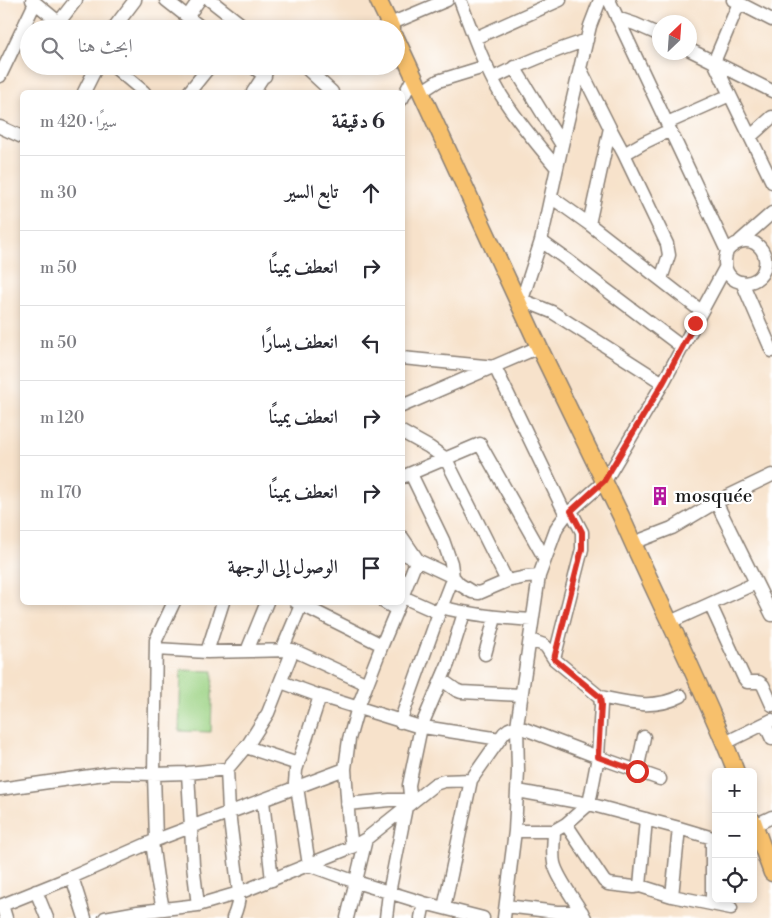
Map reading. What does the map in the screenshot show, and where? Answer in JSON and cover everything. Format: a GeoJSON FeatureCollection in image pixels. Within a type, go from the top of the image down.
{"type":"FeatureCollection","features":[{"type":"Feature","properties":{"kind":"main road"},"geometry":{"type":"LineString","coordinates":[[378,0],[388,20]]}},
{"type":"Feature","properties":{"kind":"main road"},"geometry":{"type":"LineString","coordinates":[[405,56],[521,303],[539,348],[622,516],[726,742],[735,768]]}},
{"type":"Feature","properties":{"kind":"main road"},"geometry":{"type":"LineString","coordinates":[[759,851],[772,873]]}},
{"type":"Feature","properties":{"kind":"street"},"geometry":{"type":"LineString","coordinates":[[66,20],[76,0]]}},
{"type":"Feature","properties":{"kind":"street"},"geometry":{"type":"LineString","coordinates":[[120,20],[135,0]]}},
{"type":"Feature","properties":{"kind":"street"},"geometry":{"type":"LineString","coordinates":[[166,0],[193,20]]}},
{"type":"Feature","properties":{"kind":"street"},"geometry":{"type":"LineString","coordinates":[[188,16],[199,0]]}},
{"type":"Feature","properties":{"kind":"street"},"geometry":{"type":"LineString","coordinates":[[210,0],[236,20]]}},
{"type":"Feature","properties":{"kind":"street"},"geometry":{"type":"LineString","coordinates":[[405,23],[447,0]]}},
{"type":"Feature","properties":{"kind":"street"},"geometry":{"type":"LineString","coordinates":[[460,0],[487,66],[502,95],[523,126],[557,168]]}},
{"type":"Feature","properties":{"kind":"street"},"geometry":{"type":"LineString","coordinates":[[475,38],[560,0]]}},
{"type":"Feature","properties":{"kind":"street"},"geometry":{"type":"LineString","coordinates":[[600,0],[590,26],[540,241],[521,303],[552,312],[663,383]]}},
{"type":"Feature","properties":{"kind":"street"},"geometry":{"type":"LineString","coordinates":[[609,0],[726,251]]}},
{"type":"Feature","properties":{"kind":"street"},"geometry":{"type":"LineString","coordinates":[[772,20],[736,1],[714,62],[772,182]]}},
{"type":"Feature","properties":{"kind":"street"},"geometry":{"type":"LineString","coordinates":[[26,20],[34,2],[57,20]]}},
{"type":"Feature","properties":{"kind":"street"},"geometry":{"type":"LineString","coordinates":[[617,18],[652,31]]}},
{"type":"Feature","properties":{"kind":"street"},"geometry":{"type":"LineString","coordinates":[[0,76],[20,33]]}},
{"type":"Feature","properties":{"kind":"street"},"geometry":{"type":"LineString","coordinates":[[493,78],[514,67],[587,40]]}},
{"type":"Feature","properties":{"kind":"street"},"geometry":{"type":"LineString","coordinates":[[697,54],[772,91]]}},
{"type":"Feature","properties":{"kind":"street"},"geometry":{"type":"LineString","coordinates":[[421,92],[438,82],[487,66]]}},
{"type":"Feature","properties":{"kind":"street"},"geometry":{"type":"LineString","coordinates":[[514,67],[562,145]]}},
{"type":"Feature","properties":{"kind":"street"},"geometry":{"type":"LineString","coordinates":[[580,68],[667,244],[669,255],[661,280]]}},
{"type":"Feature","properties":{"kind":"street"},"geometry":{"type":"LineString","coordinates":[[85,90],[92,75]]}},
{"type":"Feature","properties":{"kind":"street"},"geometry":{"type":"LineString","coordinates":[[123,75],[142,90]]}},
{"type":"Feature","properties":{"kind":"street"},"geometry":{"type":"LineString","coordinates":[[191,90],[203,75]]}},
{"type":"Feature","properties":{"kind":"street"},"geometry":{"type":"LineString","coordinates":[[255,90],[265,75]]}},
{"type":"Feature","properties":{"kind":"street"},"geometry":{"type":"LineString","coordinates":[[314,75],[330,90]]}},
{"type":"Feature","properties":{"kind":"street"},"geometry":{"type":"LineString","coordinates":[[405,93],[414,76]]}},
{"type":"Feature","properties":{"kind":"street"},"geometry":{"type":"LineString","coordinates":[[124,90],[129,80]]}},
{"type":"Feature","properties":{"kind":"street"},"geometry":{"type":"LineString","coordinates":[[624,154],[668,126],[730,95]]}},
{"type":"Feature","properties":{"kind":"street"},"geometry":{"type":"LineString","coordinates":[[750,136],[772,117]]}},
{"type":"Feature","properties":{"kind":"street"},"geometry":{"type":"LineString","coordinates":[[0,127],[20,136]]}},
{"type":"Feature","properties":{"kind":"street"},"geometry":{"type":"LineString","coordinates":[[589,224],[610,128]]}},
{"type":"Feature","properties":{"kind":"street"},"geometry":{"type":"LineString","coordinates":[[550,197],[589,224],[701,311]]}},
{"type":"Feature","properties":{"kind":"street"},"geometry":{"type":"LineString","coordinates":[[740,241],[749,241],[757,245],[763,251],[766,260],[765,268],[760,276],[753,281],[745,283],[736,281],[729,276],[725,268],[724,259],[726,251],[771,217]]}},
{"type":"Feature","properties":{"kind":"street"},"geometry":{"type":"LineString","coordinates":[[540,241],[682,347]]}},
{"type":"Feature","properties":{"kind":"street"},"geometry":{"type":"LineString","coordinates":[[584,915],[558,912],[505,912],[518,791],[517,726],[539,576],[557,527],[568,513],[604,481],[663,383],[725,268]]}},
{"type":"Feature","properties":{"kind":"street"},"geometry":{"type":"LineString","coordinates":[[742,282],[772,352]]}},
{"type":"Feature","properties":{"kind":"street"},"geometry":{"type":"LineString","coordinates":[[405,405],[539,348]]}},
{"type":"Feature","properties":{"kind":"street"},"geometry":{"type":"LineString","coordinates":[[405,358],[495,367]]}},
{"type":"Feature","properties":{"kind":"street"},"geometry":{"type":"LineString","coordinates":[[495,367],[568,513],[582,532],[582,543],[554,659]]}},
{"type":"Feature","properties":{"kind":"street"},"geometry":{"type":"LineString","coordinates":[[405,434],[430,447],[446,459],[507,581]]}},
{"type":"Feature","properties":{"kind":"street"},"geometry":{"type":"LineString","coordinates":[[400,722],[453,577],[451,563],[443,540],[407,475],[480,444],[545,559]]}},
{"type":"Feature","properties":{"kind":"street"},"geometry":{"type":"LineString","coordinates":[[633,543],[672,528],[716,502],[772,475]]}},
{"type":"Feature","properties":{"kind":"street"},"geometry":{"type":"LineString","coordinates":[[716,502],[772,615]]}},
{"type":"Feature","properties":{"kind":"street"},"geometry":{"type":"LineString","coordinates":[[405,541],[417,559]]}},
{"type":"Feature","properties":{"kind":"street"},"geometry":{"type":"LineString","coordinates":[[405,554],[453,577],[459,584],[472,592],[479,592],[507,581],[539,576]]}},
{"type":"Feature","properties":{"kind":"street"},"geometry":{"type":"LineString","coordinates":[[405,589],[417,559]]}},
{"type":"Feature","properties":{"kind":"street"},"geometry":{"type":"LineString","coordinates":[[670,622],[756,583]]}},
{"type":"Feature","properties":{"kind":"street"},"geometry":{"type":"LineString","coordinates":[[405,603],[494,618],[532,620]]}},
{"type":"Feature","properties":{"kind":"street"},"geometry":{"type":"LineString","coordinates":[[710,604],[744,678],[747,682],[761,683],[772,705]]}},
{"type":"Feature","properties":{"kind":"street"},"geometry":{"type":"LineString","coordinates":[[163,909],[157,878],[154,841],[156,640],[173,605]]}},
{"type":"Feature","properties":{"kind":"street"},"geometry":{"type":"LineString","coordinates":[[207,652],[222,605]]}},
{"type":"Feature","properties":{"kind":"street"},"geometry":{"type":"LineString","coordinates":[[247,651],[266,605]]}},
{"type":"Feature","properties":{"kind":"street"},"geometry":{"type":"LineString","coordinates":[[233,918],[240,900],[229,812],[227,769],[246,747],[268,713],[281,682],[299,605]]}},
{"type":"Feature","properties":{"kind":"street"},"geometry":{"type":"LineString","coordinates":[[301,605],[382,645]]}},
{"type":"Feature","properties":{"kind":"street"},"geometry":{"type":"LineString","coordinates":[[352,847],[345,769],[349,739],[366,684],[399,605]]}},
{"type":"Feature","properties":{"kind":"street"},"geometry":{"type":"LineString","coordinates":[[386,918],[389,893],[410,803],[409,785],[421,727],[456,643],[464,613]]}},
{"type":"Feature","properties":{"kind":"street"},"geometry":{"type":"LineString","coordinates":[[485,654],[494,618]]}},
{"type":"Feature","properties":{"kind":"street"},"geometry":{"type":"LineString","coordinates":[[530,640],[544,645],[554,659],[600,697],[653,705],[681,696]]}},
{"type":"Feature","properties":{"kind":"street"},"geometry":{"type":"LineString","coordinates":[[156,648],[207,652],[287,650],[366,684]]}},
{"type":"Feature","properties":{"kind":"street"},"geometry":{"type":"LineString","coordinates":[[442,680],[461,692],[521,695]]}},
{"type":"Feature","properties":{"kind":"street"},"geometry":{"type":"LineString","coordinates":[[281,682],[400,722],[500,739]]}},
{"type":"Feature","properties":{"kind":"street"},"geometry":{"type":"LineString","coordinates":[[309,865],[295,782],[296,770],[320,696]]}},
{"type":"Feature","properties":{"kind":"street"},"geometry":{"type":"LineString","coordinates":[[515,831],[554,831],[566,824],[589,804],[598,757],[600,697]]}},
{"type":"Feature","properties":{"kind":"street"},"geometry":{"type":"LineString","coordinates":[[726,742],[768,722],[772,738]]}},
{"type":"Feature","properties":{"kind":"street"},"geometry":{"type":"LineString","coordinates":[[444,908],[471,780],[509,729],[517,726],[660,779]]}},
{"type":"Feature","properties":{"kind":"street"},"geometry":{"type":"LineString","coordinates":[[637,771],[644,736]]}},
{"type":"Feature","properties":{"kind":"street"},"geometry":{"type":"LineString","coordinates":[[246,747],[298,764]]}},
{"type":"Feature","properties":{"kind":"street"},"geometry":{"type":"LineString","coordinates":[[0,789],[111,773],[154,774],[227,769]]}},
{"type":"Feature","properties":{"kind":"street"},"geometry":{"type":"LineString","coordinates":[[6,918],[1,905],[72,878],[154,841],[345,769]]}},
{"type":"Feature","properties":{"kind":"street"},"geometry":{"type":"LineString","coordinates":[[188,772],[193,865],[198,905]]}},
{"type":"Feature","properties":{"kind":"street"},"geometry":{"type":"LineString","coordinates":[[105,918],[133,912],[198,905],[239,893],[352,847],[366,839],[435,784],[444,781],[471,780]]}},
{"type":"Feature","properties":{"kind":"street"},"geometry":{"type":"LineString","coordinates":[[518,791],[589,804],[712,837]]}},
{"type":"Feature","properties":{"kind":"street"},"geometry":{"type":"LineString","coordinates":[[348,804],[398,800],[410,803]]}},
{"type":"Feature","properties":{"kind":"street"},"geometry":{"type":"LineString","coordinates":[[263,801],[272,880]]}},
{"type":"Feature","properties":{"kind":"street"},"geometry":{"type":"LineString","coordinates":[[757,822],[772,817]]}},
{"type":"Feature","properties":{"kind":"street"},"geometry":{"type":"LineString","coordinates":[[640,886],[646,819]]}},
{"type":"Feature","properties":{"kind":"street"},"geometry":{"type":"LineString","coordinates":[[566,824],[604,881],[608,884],[640,886],[672,896],[731,908]]}},
{"type":"Feature","properties":{"kind":"street"},"geometry":{"type":"LineString","coordinates":[[672,896],[679,828]]}},
{"type":"Feature","properties":{"kind":"street"},"geometry":{"type":"LineString","coordinates":[[554,831],[555,867],[584,915]]}},
{"type":"Feature","properties":{"kind":"street"},"geometry":{"type":"LineString","coordinates":[[347,918],[366,839]]}},
{"type":"Feature","properties":{"kind":"street"},"geometry":{"type":"LineString","coordinates":[[712,904],[713,858]]}},
{"type":"Feature","properties":{"kind":"street"},"geometry":{"type":"LineString","coordinates":[[309,865],[389,893],[483,918]]}},
{"type":"Feature","properties":{"kind":"street"},"geometry":{"type":"LineString","coordinates":[[72,878],[85,918]]}},
{"type":"Feature","properties":{"kind":"street"},"geometry":{"type":"LineString","coordinates":[[36,891],[48,918]]}},
{"type":"Feature","properties":{"kind":"street"},"geometry":{"type":"LineString","coordinates":[[421,918],[424,903]]}},
{"type":"Feature","properties":{"kind":"green space"},"geometry":{"type":"Polygon","coordinates":[[[181,670],[213,671],[211,732],[179,731],[181,670]]]}},
{"type":"Feature","properties":{"kind":"place","name":"mosquée"},"geometry":{"type":"Point","coordinates":[660,496]}},
{"type":"Feature","properties":{"kind":"route"},"geometry":{"type":"LineString","coordinates":[[637,771],[598,757],[600,697],[554,659],[582,549],[582,532],[571,511],[604,481],[663,383],[695,323]]}}]}
